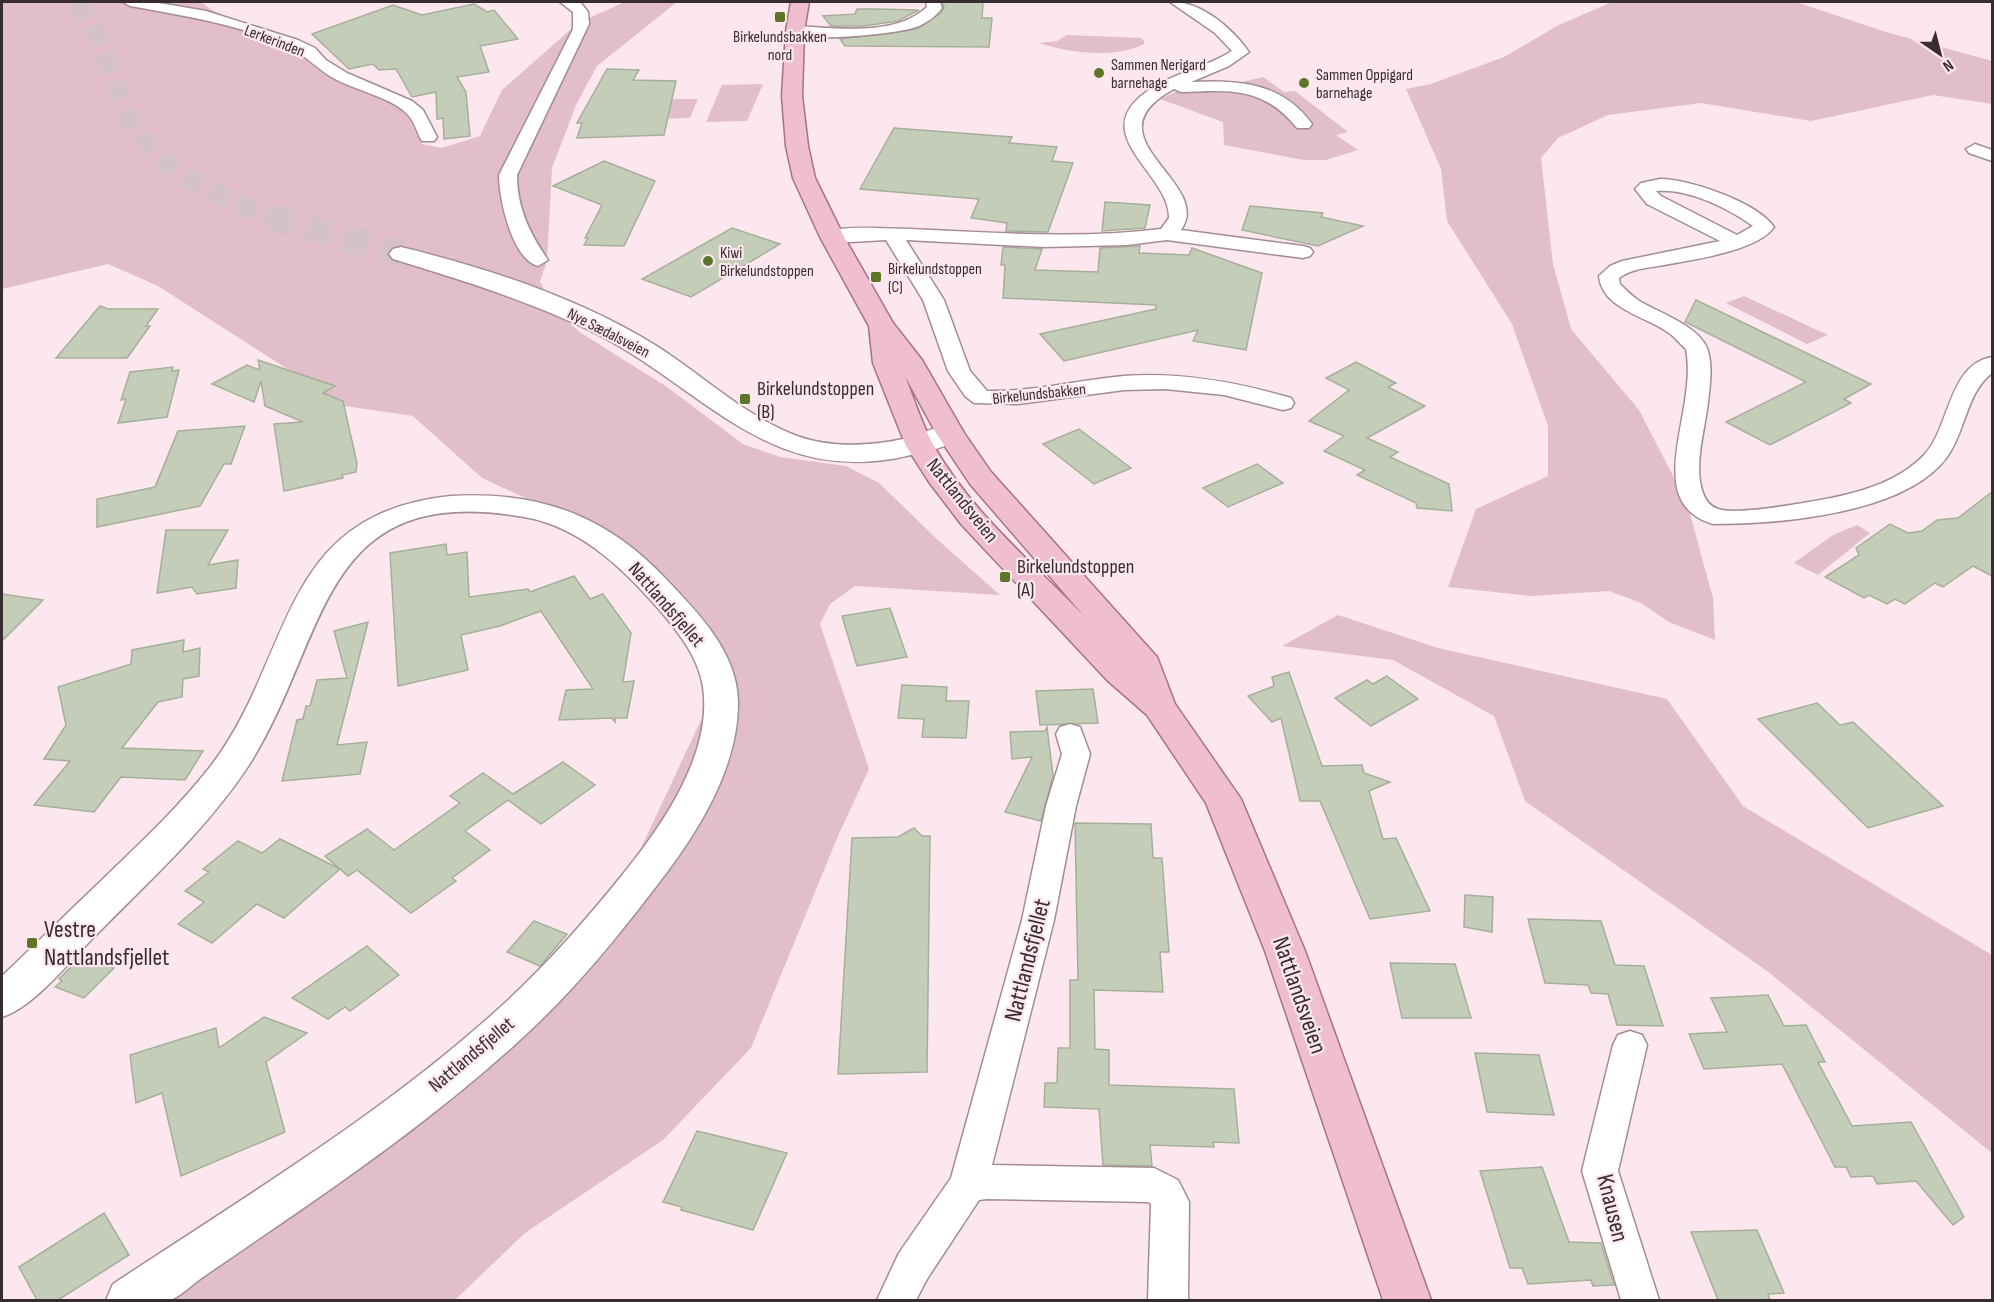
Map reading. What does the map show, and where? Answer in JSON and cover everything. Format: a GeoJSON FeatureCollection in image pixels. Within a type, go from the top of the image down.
{"type":"FeatureCollection","features":[{"type":"Feature","properties":{"kind":"main road"},"geometry":{"type":"LineString","coordinates":[[800,2],[795,31],[792,96],[796,146],[804,178],[832,237],[882,326],[909,360],[950,433]]}},
{"type":"Feature","properties":{"kind":"main road"},"geometry":{"type":"LineString","coordinates":[[882,326],[886,363],[917,437]]}},
{"type":"Feature","properties":{"kind":"main road","name":"Nattlandsveien"},"geometry":{"type":"LineString","coordinates":[[950,433],[999,501],[1145,665],[1159,707]]}},
{"type":"Feature","properties":{"kind":"main road","name":"Nattlandsveien"},"geometry":{"type":"LineString","coordinates":[[917,437],[972,518],[1119,672],[1159,707],[1223,799],[1285,951],[1407,1300]]}},
{"type":"Feature","properties":{"kind":"street","name":"Lerkerinden"},"geometry":{"type":"LineString","coordinates":[[130,2],[206,15],[304,48],[329,70],[406,105],[417,114],[428,137]]}},
{"type":"Feature","properties":{"kind":"street"},"geometry":{"type":"LineString","coordinates":[[538,260],[531,252],[514,211],[507,189],[508,175],[581,29],[584,18],[580,9],[567,2]]}},
{"type":"Feature","properties":{"kind":"street"},"geometry":{"type":"LineString","coordinates":[[795,31],[872,30],[910,25],[931,14],[935,8],[933,2]]}},
{"type":"Feature","properties":{"kind":"street"},"geometry":{"type":"LineString","coordinates":[[1167,234],[1175,226],[1179,215],[1176,201],[1135,138],[1134,119],[1141,105],[1162,89],[1223,64],[1241,52],[1233,40],[1219,27],[1177,2]]}},
{"type":"Feature","properties":{"kind":"street"},"geometry":{"type":"LineString","coordinates":[[1162,89],[1217,86],[1260,90],[1287,105],[1303,124]]}},
{"type":"Feature","properties":{"kind":"street"},"geometry":{"type":"LineString","coordinates":[[1975,149],[1992,156]]}},
{"type":"Feature","properties":{"kind":"street"},"geometry":{"type":"LineString","coordinates":[[1735,241],[1654,200],[1644,189],[1663,184],[1690,190],[1752,217],[1765,227],[1735,241],[1629,265],[1610,276],[1610,285],[1631,305],[1676,328],[1696,348],[1699,382],[1689,473],[1690,492],[1696,504],[1714,517],[1775,513],[1860,498],[1892,488],[1914,476],[1931,462],[1943,446],[1960,398],[1981,372],[1992,363]]}},
{"type":"Feature","properties":{"kind":"street"},"geometry":{"type":"LineString","coordinates":[[832,237],[893,235],[1045,241],[1127,239],[1167,234],[1303,252]]}},
{"type":"Feature","properties":{"kind":"street","name":"Birkelundsbakken"},"geometry":{"type":"LineString","coordinates":[[893,235],[938,308],[951,350],[966,383],[974,394],[982,398],[1124,383],[1163,383],[1233,388],[1283,403]]}},
{"type":"Feature","properties":{"kind":"street","name":"Nye Sædalsveien"},"geometry":{"type":"LineString","coordinates":[[401,254],[502,284],[595,323],[653,354],[722,405],[769,434],[818,451],[877,452],[917,437],[950,433]]}},
{"type":"Feature","properties":{"kind":"street","name":"Nattlandsfjellet"},"geometry":{"type":"LineString","coordinates":[[2,1000],[107,899],[199,805],[234,759],[259,718],[296,625],[328,568],[363,535],[399,514],[432,506],[482,504],[529,507],[565,518],[590,530],[630,561],[674,607],[711,656],[721,695],[720,723],[714,749],[701,782],[683,820],[600,933],[540,995],[436,1084],[285,1197],[130,1300]]}},
{"type":"Feature","properties":{"kind":"street","name":"Nattlandsfjellet"},"geometry":{"type":"LineString","coordinates":[[896,1300],[913,1266],[968,1185],[1038,920],[1061,806],[1076,754],[1071,734]]}},
{"type":"Feature","properties":{"kind":"street","name":"Knausen"},"geometry":{"type":"LineString","coordinates":[[1630,1045],[1600,1171],[1640,1300]]}},
{"type":"Feature","properties":{"kind":"street"},"geometry":{"type":"LineString","coordinates":[[968,1185],[987,1182],[1154,1185],[1165,1192],[1170,1202],[1168,1300]]}},
{"type":"Feature","properties":{"kind":"shaded area"},"geometry":{"type":"Polygon","coordinates":[[[2,2],[201,2],[212,10],[287,45],[312,64],[347,84],[395,103],[409,119],[422,144],[442,148],[480,136],[502,90],[578,23],[625,2],[677,2],[597,66],[576,105],[552,168],[547,261],[540,281],[553,309],[581,333],[667,387],[743,444],[780,457],[846,466],[879,483],[939,541],[1000,595],[855,586],[830,604],[820,624],[869,769],[838,836],[751,1048],[663,1140],[525,1233],[455,1300],[116,1300],[318,1164],[597,942],[716,688],[631,547],[482,478],[413,416],[345,406],[158,286],[108,264],[2,289],[2,2]]]}},
{"type":"Feature","properties":{"kind":"shaded area"},"geometry":{"type":"Polygon","coordinates":[[[1612,2],[1796,2],[1886,32],[1992,61],[1992,104],[1933,95],[1811,121],[1701,103],[1608,115],[1558,138],[1541,158],[1553,264],[1571,329],[1639,410],[1687,503],[1713,598],[1715,640],[1669,622],[1641,603],[1609,591],[1531,596],[1448,587],[1476,509],[1548,476],[1548,426],[1512,324],[1447,221],[1441,169],[1406,89],[1431,84],[1504,57],[1557,26],[1612,2]]]}},
{"type":"Feature","properties":{"kind":"shaded area"},"geometry":{"type":"Polygon","coordinates":[[[1067,35],[1142,38],[1144,44],[1119,52],[1092,53],[1039,43],[1057,41],[1067,35]]]}},
{"type":"Feature","properties":{"kind":"shaded area"},"geometry":{"type":"Polygon","coordinates":[[[1263,77],[1284,92],[1295,91],[1348,132],[1336,135],[1358,150],[1326,160],[1304,160],[1224,145],[1223,122],[1160,99],[1178,91],[1215,88],[1263,77]]]}},
{"type":"Feature","properties":{"kind":"shaded area"},"geometry":{"type":"Polygon","coordinates":[[[763,84],[747,121],[706,122],[722,85],[763,84]]]}},
{"type":"Feature","properties":{"kind":"shaded area"},"geometry":{"type":"Polygon","coordinates":[[[660,99],[698,99],[690,118],[649,119],[660,99]]]}},
{"type":"Feature","properties":{"kind":"shaded area"},"geometry":{"type":"Polygon","coordinates":[[[1744,296],[1828,335],[1807,344],[1726,303],[1744,296]]]}},
{"type":"Feature","properties":{"kind":"shaded area"},"geometry":{"type":"Polygon","coordinates":[[[1857,525],[1870,533],[1818,575],[1794,563],[1833,535],[1857,525]]]}},
{"type":"Feature","properties":{"kind":"shaded area"},"geometry":{"type":"Polygon","coordinates":[[[1338,615],[1438,648],[1667,699],[1743,806],[1992,955],[1992,1153],[1767,971],[1525,801],[1494,716],[1393,660],[1282,646],[1338,615]]]}},
{"type":"Feature","properties":{"kind":"building"},"geometry":{"type":"Polygon","coordinates":[[[942,2],[983,2],[982,18],[992,18],[989,47],[845,46],[840,39],[917,29],[941,13],[944,7],[942,2]]]}},
{"type":"Feature","properties":{"kind":"building"},"geometry":{"type":"Polygon","coordinates":[[[474,4],[487,12],[494,10],[518,39],[480,46],[489,72],[457,77],[466,92],[470,136],[444,139],[443,118],[437,119],[436,92],[412,97],[396,69],[379,70],[373,64],[349,69],[312,34],[393,5],[422,15],[474,4]]]}},
{"type":"Feature","properties":{"kind":"building"},"geometry":{"type":"Polygon","coordinates":[[[857,9],[919,10],[898,21],[864,26],[831,26],[823,16],[855,14],[857,9]]]}},
{"type":"Feature","properties":{"kind":"building"},"geometry":{"type":"Polygon","coordinates":[[[607,69],[639,70],[633,80],[676,81],[664,135],[577,138],[582,123],[577,123],[607,69]]]}},
{"type":"Feature","properties":{"kind":"building"},"geometry":{"type":"Polygon","coordinates":[[[894,128],[1012,137],[1009,143],[1057,147],[1052,161],[1073,163],[1048,232],[1006,231],[1007,223],[971,218],[979,199],[860,189],[894,128]]]}},
{"type":"Feature","properties":{"kind":"building"},"geometry":{"type":"Polygon","coordinates":[[[604,161],[655,181],[624,246],[584,245],[588,238],[585,238],[602,205],[553,186],[604,161]]]}},
{"type":"Feature","properties":{"kind":"building"},"geometry":{"type":"Polygon","coordinates":[[[1105,202],[1150,205],[1145,228],[1102,231],[1105,202]]]}},
{"type":"Feature","properties":{"kind":"building"},"geometry":{"type":"Polygon","coordinates":[[[1250,206],[1323,213],[1321,217],[1363,226],[1318,246],[1242,230],[1250,206]]]}},
{"type":"Feature","properties":{"kind":"building"},"geometry":{"type":"Polygon","coordinates":[[[732,228],[780,244],[691,297],[642,279],[732,228]]]}},
{"type":"Feature","properties":{"kind":"building"},"geometry":{"type":"Polygon","coordinates":[[[1140,246],[1139,253],[1189,255],[1192,248],[1262,273],[1246,350],[1193,341],[1198,330],[1064,361],[1040,334],[1156,309],[1156,305],[1003,298],[1005,265],[1001,265],[1003,247],[1042,249],[1035,270],[1098,272],[1100,248],[1140,246]]]}},
{"type":"Feature","properties":{"kind":"building"},"geometry":{"type":"Polygon","coordinates":[[[1696,300],[1871,384],[1844,399],[1851,403],[1770,445],[1726,422],[1806,382],[1685,322],[1696,300]]]}},
{"type":"Feature","properties":{"kind":"building"},"geometry":{"type":"Polygon","coordinates":[[[100,306],[108,309],[158,309],[146,326],[150,326],[127,358],[56,358],[100,306]]]}},
{"type":"Feature","properties":{"kind":"building"},"geometry":{"type":"Polygon","coordinates":[[[258,360],[335,386],[323,393],[343,401],[357,463],[356,472],[342,475],[343,478],[284,491],[274,424],[303,422],[265,406],[261,381],[254,402],[212,384],[247,365],[260,370],[258,360]]]}},
{"type":"Feature","properties":{"kind":"building"},"geometry":{"type":"Polygon","coordinates":[[[1356,362],[1396,383],[1388,387],[1425,406],[1367,438],[1398,452],[1390,457],[1449,484],[1452,511],[1417,508],[1416,503],[1357,475],[1365,470],[1324,451],[1344,436],[1309,421],[1349,390],[1326,378],[1356,362]]]}},
{"type":"Feature","properties":{"kind":"building"},"geometry":{"type":"Polygon","coordinates":[[[173,367],[172,371],[179,370],[167,417],[118,423],[126,399],[121,400],[130,372],[173,367]]]}},
{"type":"Feature","properties":{"kind":"building"},"geometry":{"type":"Polygon","coordinates":[[[245,426],[231,464],[224,464],[200,506],[97,527],[97,499],[155,487],[178,431],[245,426]]]}},
{"type":"Feature","properties":{"kind":"building"},"geometry":{"type":"Polygon","coordinates":[[[1079,429],[1131,468],[1094,484],[1043,444],[1079,429]]]}},
{"type":"Feature","properties":{"kind":"building"},"geometry":{"type":"Polygon","coordinates":[[[1257,464],[1283,483],[1228,507],[1203,488],[1257,464]]]}},
{"type":"Feature","properties":{"kind":"building"},"geometry":{"type":"Polygon","coordinates":[[[1992,492],[1992,576],[1973,566],[1943,587],[1935,583],[1905,604],[1895,599],[1887,604],[1869,595],[1864,598],[1825,577],[1859,555],[1856,548],[1890,524],[1908,533],[1922,531],[1937,520],[1958,518],[1992,492]]]}},
{"type":"Feature","properties":{"kind":"building"},"geometry":{"type":"Polygon","coordinates":[[[166,530],[228,530],[208,565],[238,560],[236,588],[197,594],[192,587],[157,593],[166,530]]]}},
{"type":"Feature","properties":{"kind":"building"},"geometry":{"type":"Polygon","coordinates":[[[446,544],[447,555],[467,552],[469,597],[528,589],[530,592],[574,576],[590,599],[603,594],[631,633],[623,682],[634,681],[627,718],[615,718],[615,722],[612,718],[559,720],[566,690],[593,689],[541,611],[500,626],[461,635],[468,670],[398,686],[390,553],[446,544]]]}},
{"type":"Feature","properties":{"kind":"building"},"geometry":{"type":"Polygon","coordinates":[[[2,594],[43,600],[2,641],[2,594]]]}},
{"type":"Feature","properties":{"kind":"building"},"geometry":{"type":"Polygon","coordinates":[[[890,608],[907,657],[857,666],[842,616],[890,608]]]}},
{"type":"Feature","properties":{"kind":"building"},"geometry":{"type":"Polygon","coordinates":[[[368,622],[337,745],[367,742],[360,774],[282,781],[297,720],[303,719],[306,706],[310,706],[317,680],[347,678],[334,631],[368,622]]]}},
{"type":"Feature","properties":{"kind":"building"},"geometry":{"type":"Polygon","coordinates":[[[184,640],[183,652],[200,648],[199,676],[183,679],[182,697],[158,702],[122,748],[203,751],[185,780],[121,777],[94,812],[34,805],[70,761],[44,759],[66,725],[58,687],[131,664],[132,650],[184,640]]]}},
{"type":"Feature","properties":{"kind":"building"},"geometry":{"type":"Polygon","coordinates":[[[1289,672],[1322,766],[1362,765],[1364,773],[1390,782],[1369,791],[1383,839],[1396,838],[1430,911],[1370,919],[1320,801],[1300,801],[1281,718],[1272,722],[1248,696],[1274,686],[1272,677],[1289,672]]]}},
{"type":"Feature","properties":{"kind":"building"},"geometry":{"type":"Polygon","coordinates":[[[1387,676],[1418,699],[1371,726],[1335,698],[1367,680],[1373,684],[1387,676]]]}},
{"type":"Feature","properties":{"kind":"building"},"geometry":{"type":"Polygon","coordinates":[[[902,685],[947,687],[946,701],[969,701],[966,738],[922,737],[924,719],[898,718],[902,685]]]}},
{"type":"Feature","properties":{"kind":"building"},"geometry":{"type":"Polygon","coordinates":[[[1093,689],[1098,723],[1040,725],[1036,691],[1093,689]]]}},
{"type":"Feature","properties":{"kind":"building"},"geometry":{"type":"Polygon","coordinates":[[[1817,703],[1840,725],[1853,722],[1943,806],[1868,828],[1758,719],[1817,703]]]}},
{"type":"Feature","properties":{"kind":"building"},"geometry":{"type":"Polygon","coordinates":[[[1047,727],[1053,776],[1041,821],[1005,812],[1032,757],[1012,759],[1010,732],[1045,731],[1047,727]]]}},
{"type":"Feature","properties":{"kind":"building"},"geometry":{"type":"Polygon","coordinates":[[[563,762],[595,785],[541,824],[508,800],[465,831],[490,850],[452,878],[456,881],[411,913],[357,870],[348,876],[325,856],[367,829],[394,850],[460,803],[450,796],[483,773],[513,794],[563,762]]]}},
{"type":"Feature","properties":{"kind":"building"},"geometry":{"type":"Polygon","coordinates":[[[1075,823],[1151,824],[1153,858],[1162,858],[1169,952],[1160,952],[1163,992],[1094,990],[1095,1049],[1109,1050],[1109,1085],[1234,1089],[1239,1143],[1213,1142],[1214,1147],[1150,1145],[1152,1166],[1103,1165],[1099,1109],[1044,1107],[1045,1083],[1057,1083],[1058,1048],[1070,1048],[1070,980],[1078,980],[1075,823]]]}},
{"type":"Feature","properties":{"kind":"building"},"geometry":{"type":"Polygon","coordinates":[[[914,828],[922,836],[930,836],[927,1072],[838,1074],[852,838],[898,837],[914,828]]]}},
{"type":"Feature","properties":{"kind":"building"},"geometry":{"type":"Polygon","coordinates":[[[280,839],[340,869],[284,918],[257,904],[212,943],[178,924],[204,902],[185,891],[209,872],[203,869],[238,841],[262,853],[280,839]]]}},
{"type":"Feature","properties":{"kind":"building"},"geometry":{"type":"Polygon","coordinates":[[[1465,895],[1493,897],[1492,932],[1464,927],[1465,895]]]}},
{"type":"Feature","properties":{"kind":"building"},"geometry":{"type":"Polygon","coordinates":[[[1528,919],[1601,921],[1615,965],[1644,966],[1663,1026],[1617,1025],[1608,994],[1591,993],[1588,985],[1545,983],[1528,919]]]}},
{"type":"Feature","properties":{"kind":"building"},"geometry":{"type":"Polygon","coordinates":[[[534,921],[567,934],[540,966],[507,952],[534,921]]]}},
{"type":"Feature","properties":{"kind":"building"},"geometry":{"type":"Polygon","coordinates":[[[367,946],[399,975],[350,1011],[345,1007],[328,1019],[292,998],[367,946]]]}},
{"type":"Feature","properties":{"kind":"building"},"geometry":{"type":"Polygon","coordinates":[[[83,955],[114,968],[84,998],[55,987],[62,981],[59,979],[83,955]]]}},
{"type":"Feature","properties":{"kind":"building"},"geometry":{"type":"Polygon","coordinates":[[[1390,963],[1455,964],[1471,1018],[1402,1018],[1390,963]]]}},
{"type":"Feature","properties":{"kind":"building"},"geometry":{"type":"Polygon","coordinates":[[[1768,995],[1784,1026],[1806,1025],[1825,1062],[1818,1062],[1852,1126],[1911,1122],[1964,1217],[1953,1225],[1916,1181],[1877,1184],[1873,1176],[1851,1177],[1846,1167],[1835,1167],[1782,1064],[1704,1069],[1689,1034],[1727,1032],[1711,998],[1768,995]]]}},
{"type":"Feature","properties":{"kind":"building"},"geometry":{"type":"Polygon","coordinates":[[[264,1017],[307,1033],[266,1062],[285,1132],[181,1176],[162,1093],[136,1103],[130,1055],[216,1028],[219,1048],[264,1017]]]}},
{"type":"Feature","properties":{"kind":"building"},"geometry":{"type":"Polygon","coordinates":[[[1475,1053],[1539,1055],[1554,1115],[1487,1112],[1475,1053]]]}},
{"type":"Feature","properties":{"kind":"building"},"geometry":{"type":"Polygon","coordinates":[[[697,1131],[787,1153],[753,1230],[681,1210],[682,1207],[663,1202],[697,1131]]]}},
{"type":"Feature","properties":{"kind":"building"},"geometry":{"type":"Polygon","coordinates":[[[1542,1167],[1569,1242],[1601,1243],[1614,1285],[1593,1286],[1591,1280],[1528,1284],[1522,1268],[1510,1268],[1480,1171],[1542,1167]]]}},
{"type":"Feature","properties":{"kind":"building"},"geometry":{"type":"Polygon","coordinates":[[[104,1213],[129,1255],[58,1300],[37,1300],[19,1267],[104,1213]]]}},
{"type":"Feature","properties":{"kind":"building"},"geometry":{"type":"Polygon","coordinates":[[[1757,1230],[1784,1293],[1768,1294],[1770,1300],[1718,1300],[1691,1232],[1757,1230]]]}},
{"type":"Feature","properties":{"kind":"tunnel"},"geometry":{"type":"LineString","coordinates":[[75,2],[99,38],[122,105],[133,127],[148,145],[165,162],[206,189],[273,217]]}},
{"type":"Feature","properties":{"kind":"tunnel"},"geometry":{"type":"LineString","coordinates":[[269,216],[401,254]]}},
{"type":"Feature","properties":{"kind":"place","name":"Birkelundsbakken nord"},"geometry":{"type":"Point","coordinates":[780,17]}},
{"type":"Feature","properties":{"kind":"place","name":"Sammen Nerigard barnehage"},"geometry":{"type":"Point","coordinates":[1099,73]}},
{"type":"Feature","properties":{"kind":"place","name":"Sammen Oppigard barnehage"},"geometry":{"type":"Point","coordinates":[1304,83]}},
{"type":"Feature","properties":{"kind":"place","name":"Kiwi Birkelundstoppen"},"geometry":{"type":"Point","coordinates":[708,261]}},
{"type":"Feature","properties":{"kind":"place","name":"Birkelundstoppen (C)"},"geometry":{"type":"Point","coordinates":[876,277]}},
{"type":"Feature","properties":{"kind":"place","name":"Birkelundstoppen (B)"},"geometry":{"type":"Point","coordinates":[745,399]}},
{"type":"Feature","properties":{"kind":"place","name":"Birkelundstoppen (A)"},"geometry":{"type":"Point","coordinates":[1005,577]}},
{"type":"Feature","properties":{"kind":"place","name":"Vestre Nattlandsfjellet"},"geometry":{"type":"Point","coordinates":[32,943]}}]}
